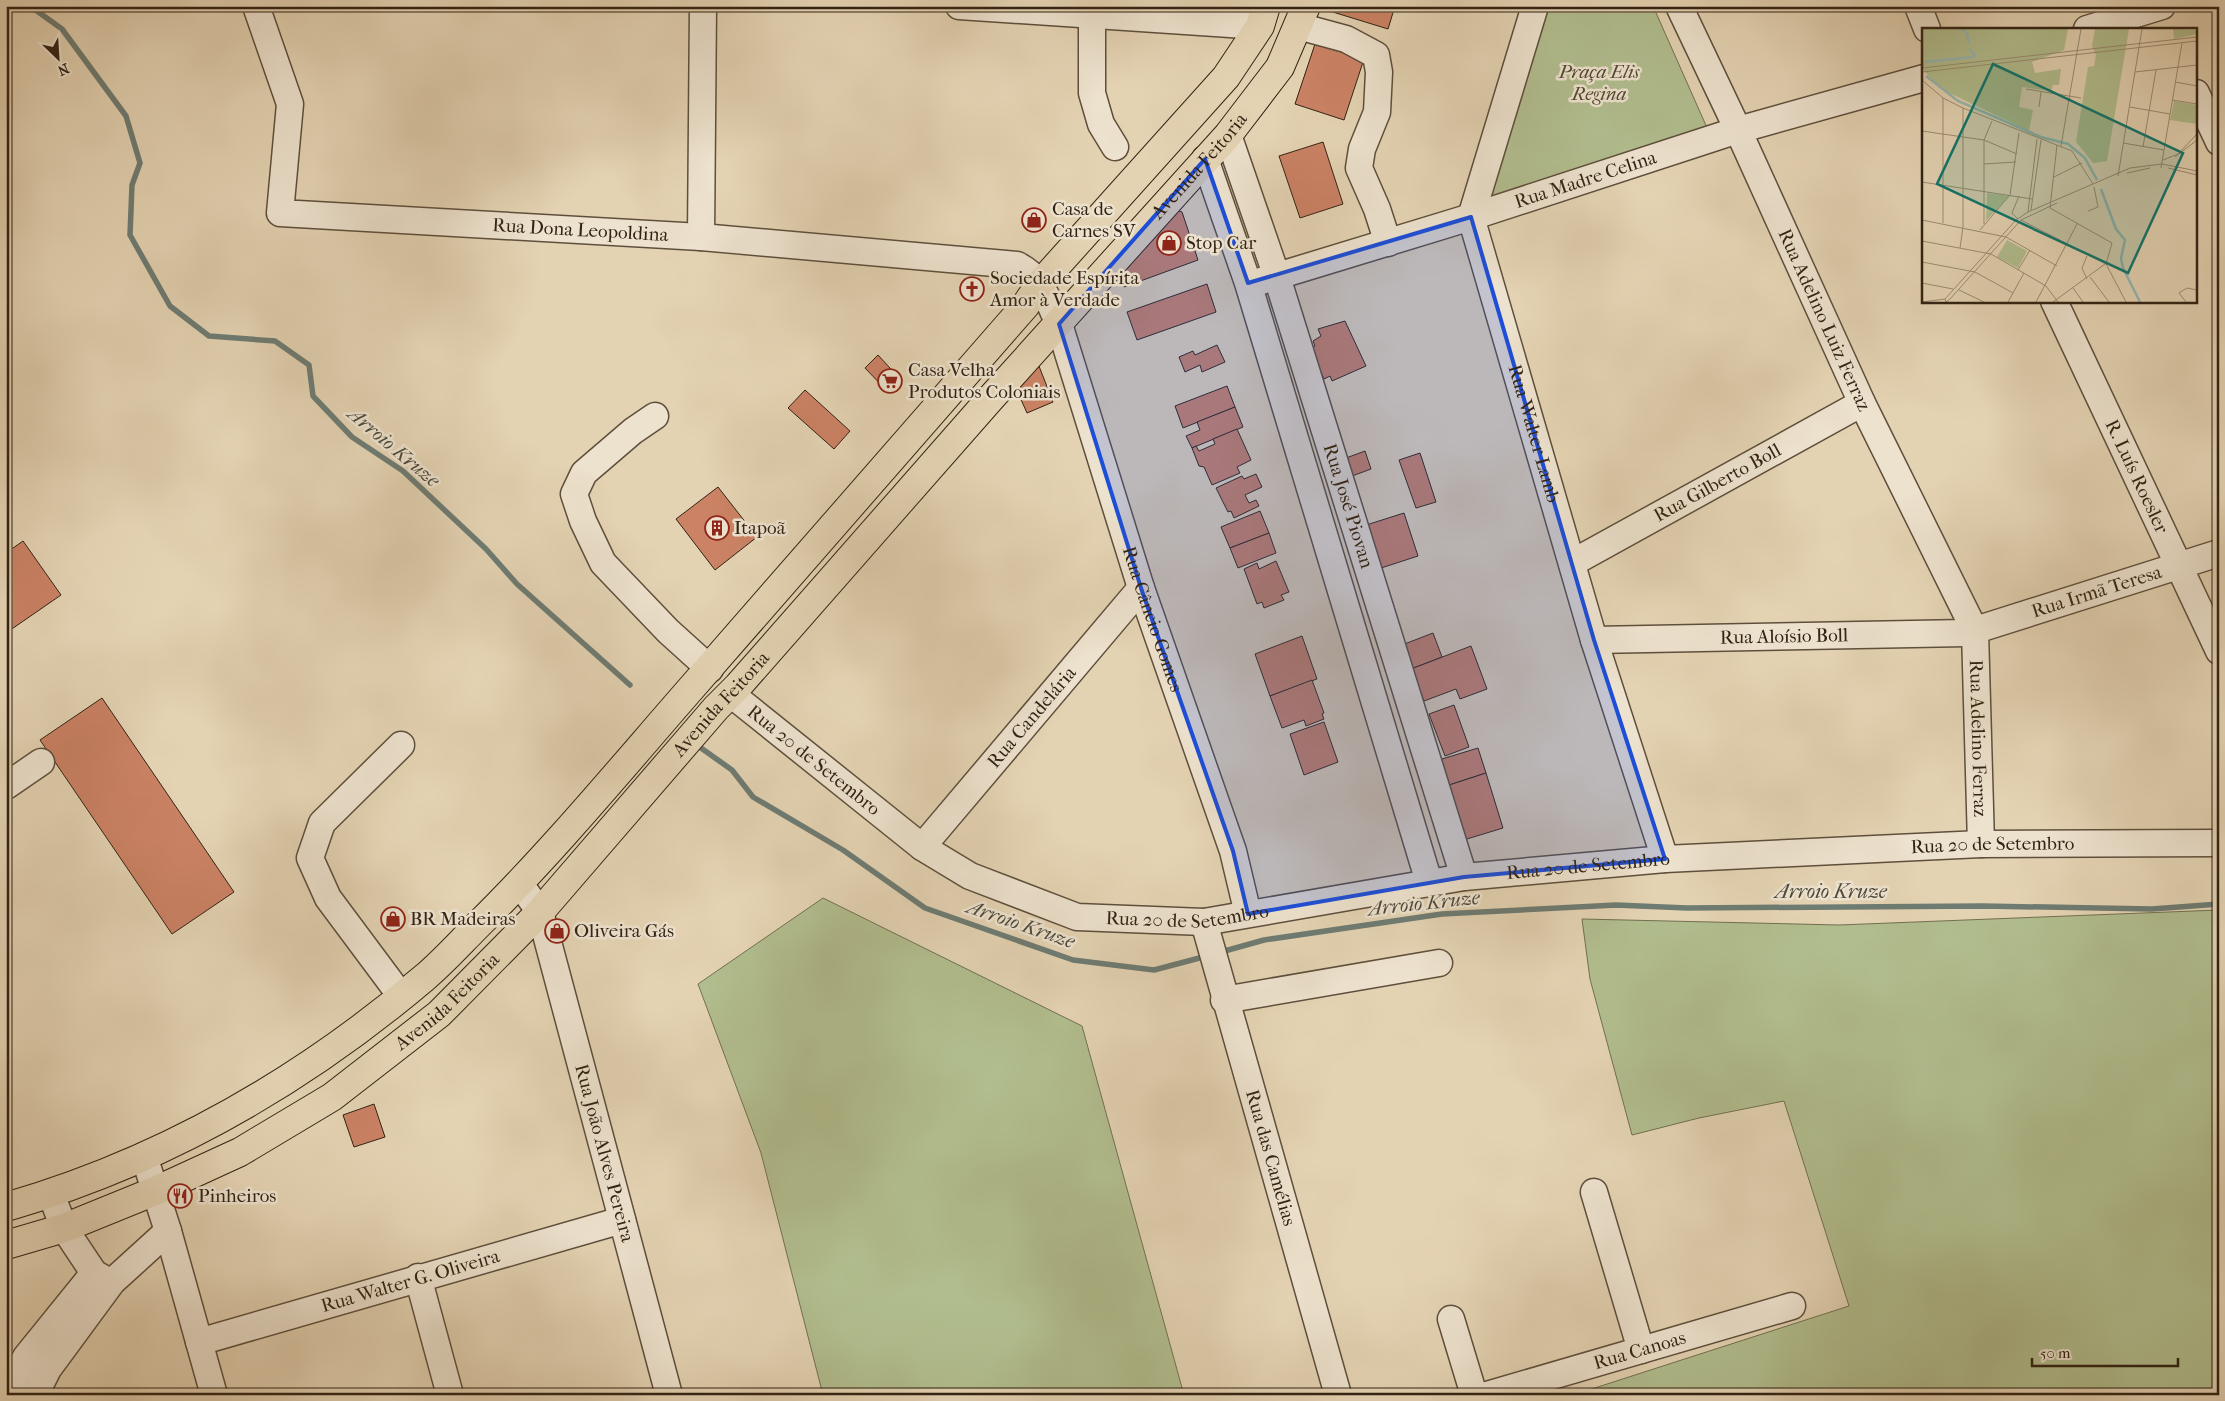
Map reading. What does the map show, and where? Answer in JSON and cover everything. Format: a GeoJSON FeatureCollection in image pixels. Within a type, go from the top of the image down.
{"type":"FeatureCollection","features":[{"type":"Feature","properties":{"kind":"main road","name":"Avenida Feitoria"},"geometry":{"type":"LineString","coordinates":[[6,1206],[51,1194],[144,1156],[222,1120],[302,1071],[425,977],[520,884],[1019,313],[1040,284],[1226,77],[1263,16]]}},
{"type":"Feature","properties":{"kind":"main road","name":"Avenida Feitoria"},"geometry":{"type":"LineString","coordinates":[[6,1245],[64,1228],[155,1191],[240,1152],[332,1096],[439,1014],[540,912],[991,398],[1228,135],[1280,67],[1302,16]]}},
{"type":"Feature","properties":{"kind":"main road"},"geometry":{"type":"LineString","coordinates":[[702,677],[724,701]]}},
{"type":"Feature","properties":{"kind":"street","name":"Rua Dona Leopoldina"},"geometry":{"type":"LineString","coordinates":[[256,6],[290,104],[280,213],[701,237],[1017,265],[1030,272],[1040,284],[1059,324]]}},
{"type":"Feature","properties":{"kind":"street"},"geometry":{"type":"LineString","coordinates":[[701,237],[703,6]]}},
{"type":"Feature","properties":{"kind":"street"},"geometry":{"type":"LineString","coordinates":[[959,6],[1092,15],[1263,16]]}},
{"type":"Feature","properties":{"kind":"street"},"geometry":{"type":"LineString","coordinates":[[1471,217],[1535,6]]}},
{"type":"Feature","properties":{"kind":"street","name":"Rua Adelino Luiz Ferraz"},"geometry":{"type":"LineString","coordinates":[[1680,6],[1862,403],[1975,631]]}},
{"type":"Feature","properties":{"kind":"street"},"geometry":{"type":"LineString","coordinates":[[1918,6],[1927,28]]}},
{"type":"Feature","properties":{"kind":"street"},"geometry":{"type":"LineString","coordinates":[[2091,28],[2160,12]]}},
{"type":"Feature","properties":{"kind":"street"},"geometry":{"type":"LineString","coordinates":[[1092,15],[1092,92],[1101,124],[1115,147]]}},
{"type":"Feature","properties":{"kind":"street"},"geometry":{"type":"LineString","coordinates":[[1302,16],[1376,55],[1379,72],[1377,112],[1362,150],[1359,168],[1377,209],[1388,243]]}},
{"type":"Feature","properties":{"kind":"street","name":"Rua Madre Celina"},"geometry":{"type":"LineString","coordinates":[[1248,283],[1277,277],[1388,243],[1738,130],[1922,79]]}},
{"type":"Feature","properties":{"kind":"street"},"geometry":{"type":"LineString","coordinates":[[2198,98],[2219,142]]}},
{"type":"Feature","properties":{"kind":"street","name":"Rua José Piovan"},"geometry":{"type":"LineString","coordinates":[[1228,135],[1277,277],[1464,877]]}},
{"type":"Feature","properties":{"kind":"street","name":"Rua José Piovan"},"geometry":{"type":"LineString","coordinates":[[1205,159],[1248,283],[1429,882]]}},
{"type":"Feature","properties":{"kind":"street","name":"Rua Walter Lamb"},"geometry":{"type":"LineString","coordinates":[[1471,217],[1594,640],[1665,859]]}},
{"type":"Feature","properties":{"kind":"street","name":"R. Luís Roesler"},"geometry":{"type":"LineString","coordinates":[[2054,302],[2177,566],[2219,651]]}},
{"type":"Feature","properties":{"kind":"street","name":"Rua Câncio Gomes"},"geometry":{"type":"LineString","coordinates":[[1059,324],[1141,588],[1233,851],[1248,914]]}},
{"type":"Feature","properties":{"kind":"street","name":"Rua Gilberto Boll"},"geometry":{"type":"LineString","coordinates":[[1572,563],[1862,403]]}},
{"type":"Feature","properties":{"kind":"street"},"geometry":{"type":"LineString","coordinates":[[655,416],[633,431],[584,473],[574,494],[583,520],[603,563],[668,631],[702,677]]}},
{"type":"Feature","properties":{"kind":"street","name":"Rua Irmã Teresa"},"geometry":{"type":"LineString","coordinates":[[1975,631],[2219,553]]}},
{"type":"Feature","properties":{"kind":"street","name":"Rua Candelária"},"geometry":{"type":"LineString","coordinates":[[922,847],[1141,588]]}},
{"type":"Feature","properties":{"kind":"street","name":"Rua Aloísio Boll"},"geometry":{"type":"LineString","coordinates":[[1594,640],[1975,631]]}},
{"type":"Feature","properties":{"kind":"street","name":"Rua Adelino Ferraz"},"geometry":{"type":"LineString","coordinates":[[1975,631],[1981,844]]}},
{"type":"Feature","properties":{"kind":"street","name":"Rua 20 de Setembro"},"geometry":{"type":"LineString","coordinates":[[724,701],[922,847],[970,876],[1077,917],[1204,922],[1464,877],[1665,859],[1981,844],[2219,843]]}},
{"type":"Feature","properties":{"kind":"street"},"geometry":{"type":"LineString","coordinates":[[401,745],[322,823],[310,858],[328,898],[401,996]]}},
{"type":"Feature","properties":{"kind":"street"},"geometry":{"type":"LineString","coordinates":[[6,786],[41,762]]}},
{"type":"Feature","properties":{"kind":"street"},"geometry":{"type":"LineString","coordinates":[[520,884],[540,912]]}},
{"type":"Feature","properties":{"kind":"street","name":"Rua João Alves Pereira"},"geometry":{"type":"LineString","coordinates":[[540,912],[668,1395]]}},
{"type":"Feature","properties":{"kind":"street","name":"Rua das Camélias"},"geometry":{"type":"LineString","coordinates":[[1204,922],[1212,958],[1338,1395]]}},
{"type":"Feature","properties":{"kind":"street"},"geometry":{"type":"LineString","coordinates":[[1224,1000],[1440,963]]}},
{"type":"Feature","properties":{"kind":"street"},"geometry":{"type":"LineString","coordinates":[[144,1156],[168,1231],[214,1395]]}},
{"type":"Feature","properties":{"kind":"street"},"geometry":{"type":"LineString","coordinates":[[1594,1192],[1641,1350]]}},
{"type":"Feature","properties":{"kind":"street"},"geometry":{"type":"LineString","coordinates":[[51,1194],[64,1228],[103,1278]]}},
{"type":"Feature","properties":{"kind":"street","name":"Rua Walter G. Oliveira"},"geometry":{"type":"LineString","coordinates":[[199,1342],[418,1277],[622,1220]]}},
{"type":"Feature","properties":{"kind":"street"},"geometry":{"type":"LineString","coordinates":[[6,1395],[26,1357],[103,1278],[168,1231]]}},
{"type":"Feature","properties":{"kind":"street"},"geometry":{"type":"LineString","coordinates":[[418,1277],[450,1395]]}},
{"type":"Feature","properties":{"kind":"street"},"geometry":{"type":"LineString","coordinates":[[35,1395],[48,1368],[103,1278]]}},
{"type":"Feature","properties":{"kind":"street","name":"Rua Canoas"},"geometry":{"type":"LineString","coordinates":[[1486,1395],[1792,1306]]}},
{"type":"Feature","properties":{"kind":"street"},"geometry":{"type":"LineString","coordinates":[[1451,1319],[1474,1395]]}},
{"type":"Feature","properties":{"kind":"highlighted area"},"geometry":{"type":"Polygon","coordinates":[[[1205,159],[1248,283],[1471,217],[1594,640],[1665,859],[1464,877],[1248,914],[1233,851],[1141,588],[1059,324],[1205,159]]]}},
{"type":"Feature","properties":{"kind":"green space","name":"Praça Elis Regina"},"geometry":{"type":"Polygon","coordinates":[[[1542,6],[1653,6],[1708,130],[1482,201],[1542,6]]]}},
{"type":"Feature","properties":{"kind":"green space"},"geometry":{"type":"Polygon","coordinates":[[[823,898],[1082,1026],[1184,1395],[823,1395],[761,1153],[698,984],[823,898]]]}},
{"type":"Feature","properties":{"kind":"green space"},"geometry":{"type":"Polygon","coordinates":[[[2219,910],[2219,1395],[1573,1395],[1849,1306],[1784,1101],[1699,1118],[1632,1135],[1590,979],[1582,919],[1839,925],[2219,910]]]}},
{"type":"Feature","properties":{"kind":"building"},"geometry":{"type":"Polygon","coordinates":[[[1324,6],[1395,6],[1388,29],[1323,9],[1324,6]]]}},
{"type":"Feature","properties":{"kind":"building"},"geometry":{"type":"Polygon","coordinates":[[[1315,44],[1364,59],[1344,120],[1295,104],[1315,44]]]}},
{"type":"Feature","properties":{"kind":"building"},"geometry":{"type":"Polygon","coordinates":[[[1323,142],[1343,204],[1300,218],[1279,156],[1323,142]]]}},
{"type":"Feature","properties":{"kind":"building"},"geometry":{"type":"Polygon","coordinates":[[[1170,207],[1182,212],[1198,260],[1124,287],[1114,268],[1170,207]]]}},
{"type":"Feature","properties":{"kind":"building"},"geometry":{"type":"Polygon","coordinates":[[[1207,284],[1216,312],[1137,340],[1127,312],[1207,284]]]}},
{"type":"Feature","properties":{"kind":"building"},"geometry":{"type":"Polygon","coordinates":[[[1345,321],[1366,366],[1332,381],[1330,376],[1324,379],[1310,349],[1315,346],[1313,341],[1321,336],[1318,329],[1345,321]]]}},
{"type":"Feature","properties":{"kind":"building"},"geometry":{"type":"Polygon","coordinates":[[[1217,345],[1225,362],[1202,372],[1200,365],[1185,372],[1179,357],[1193,351],[1195,355],[1217,345]]]}},
{"type":"Feature","properties":{"kind":"building"},"geometry":{"type":"Polygon","coordinates":[[[878,355],[901,380],[888,392],[865,368],[878,355]]]}},
{"type":"Feature","properties":{"kind":"building"},"geometry":{"type":"Polygon","coordinates":[[[1037,361],[1053,402],[1027,413],[1015,386],[1037,361]]]}},
{"type":"Feature","properties":{"kind":"building"},"geometry":{"type":"Polygon","coordinates":[[[1227,386],[1235,407],[1183,428],[1175,406],[1227,386]]]}},
{"type":"Feature","properties":{"kind":"building"},"geometry":{"type":"Polygon","coordinates":[[[805,390],[850,431],[834,449],[788,408],[805,390]]]}},
{"type":"Feature","properties":{"kind":"building"},"geometry":{"type":"Polygon","coordinates":[[[1235,407],[1243,427],[1192,448],[1186,436],[1200,430],[1197,422],[1235,407]]]}},
{"type":"Feature","properties":{"kind":"building"},"geometry":{"type":"Polygon","coordinates":[[[1237,429],[1251,460],[1237,467],[1240,473],[1212,485],[1204,467],[1199,466],[1192,448],[1196,446],[1199,451],[1215,444],[1213,439],[1237,429]]]}},
{"type":"Feature","properties":{"kind":"building"},"geometry":{"type":"Polygon","coordinates":[[[1365,451],[1371,469],[1344,479],[1338,461],[1365,451]]]}},
{"type":"Feature","properties":{"kind":"building"},"geometry":{"type":"Polygon","coordinates":[[[1420,453],[1436,502],[1416,508],[1399,460],[1420,453]]]}},
{"type":"Feature","properties":{"kind":"building"},"geometry":{"type":"Polygon","coordinates":[[[1256,474],[1262,487],[1245,495],[1249,503],[1256,500],[1259,506],[1234,518],[1231,511],[1228,512],[1216,488],[1242,476],[1244,479],[1256,474]]]}},
{"type":"Feature","properties":{"kind":"building","name":"Itapoã"},"geometry":{"type":"Polygon","coordinates":[[[718,487],[757,537],[715,570],[676,519],[718,487]]]}},
{"type":"Feature","properties":{"kind":"building"},"geometry":{"type":"Polygon","coordinates":[[[1260,511],[1269,533],[1230,548],[1221,527],[1260,511]]]}},
{"type":"Feature","properties":{"kind":"building"},"geometry":{"type":"Polygon","coordinates":[[[1404,513],[1418,556],[1375,570],[1360,527],[1404,513]]]}},
{"type":"Feature","properties":{"kind":"building"},"geometry":{"type":"Polygon","coordinates":[[[1269,533],[1276,553],[1238,568],[1230,548],[1269,533]]]}},
{"type":"Feature","properties":{"kind":"building"},"geometry":{"type":"Polygon","coordinates":[[[23,541],[61,595],[6,633],[6,553],[23,541]]]}},
{"type":"Feature","properties":{"kind":"building"},"geometry":{"type":"Polygon","coordinates":[[[1276,561],[1289,592],[1281,595],[1284,600],[1264,608],[1262,602],[1257,604],[1244,569],[1257,563],[1259,569],[1276,561]]]}},
{"type":"Feature","properties":{"kind":"building"},"geometry":{"type":"Polygon","coordinates":[[[1433,633],[1442,657],[1411,669],[1402,645],[1433,633]]]}},
{"type":"Feature","properties":{"kind":"building"},"geometry":{"type":"Polygon","coordinates":[[[1302,636],[1317,679],[1270,696],[1255,654],[1302,636]]]}},
{"type":"Feature","properties":{"kind":"building"},"geometry":{"type":"Polygon","coordinates":[[[1471,646],[1487,689],[1460,699],[1456,689],[1424,701],[1411,669],[1471,646]]]}},
{"type":"Feature","properties":{"kind":"building"},"geometry":{"type":"Polygon","coordinates":[[[1312,680],[1324,713],[1322,714],[1324,719],[1306,726],[1304,720],[1282,728],[1270,696],[1312,680]]]}},
{"type":"Feature","properties":{"kind":"building"},"geometry":{"type":"Polygon","coordinates":[[[102,698],[234,892],[172,934],[40,740],[102,698]]]}},
{"type":"Feature","properties":{"kind":"building"},"geometry":{"type":"Polygon","coordinates":[[[1454,705],[1469,747],[1445,756],[1429,714],[1454,705]]]}},
{"type":"Feature","properties":{"kind":"building"},"geometry":{"type":"Polygon","coordinates":[[[1324,722],[1338,762],[1304,775],[1290,734],[1324,722]]]}},
{"type":"Feature","properties":{"kind":"building"},"geometry":{"type":"Polygon","coordinates":[[[1478,748],[1486,773],[1440,788],[1432,762],[1478,748]]]}},
{"type":"Feature","properties":{"kind":"building"},"geometry":{"type":"Polygon","coordinates":[[[1486,773],[1503,828],[1457,842],[1440,788],[1486,773]]]}},
{"type":"Feature","properties":{"kind":"building"},"geometry":{"type":"Polygon","coordinates":[[[374,1104],[385,1137],[354,1147],[343,1115],[374,1104]]]}},
{"type":"Feature","properties":{"kind":"waterway","name":"Arroio Kruze"},"geometry":{"type":"LineString","coordinates":[[30,6],[62,29],[126,116],[140,163],[132,185],[130,235],[170,306],[209,336],[275,341],[309,365],[313,396],[352,437],[403,471],[486,549],[517,584],[630,685]]}},
{"type":"Feature","properties":{"kind":"waterway","name":"Arroio Kruze"},"geometry":{"type":"LineString","coordinates":[[701,748],[732,770],[753,797],[843,850],[925,908],[1073,960],[1154,970],[1207,956]]}},
{"type":"Feature","properties":{"kind":"waterway","name":"Arroio Kruze"},"geometry":{"type":"LineString","coordinates":[[1221,952],[1264,940],[1442,914],[1616,905],[1687,908],[1983,906],[2152,909],[2219,904]]}},
{"type":"Feature","properties":{"kind":"place","name":"Casa de Carnes SV"},"geometry":{"type":"Point","coordinates":[1034,220]}},
{"type":"Feature","properties":{"kind":"place","name":"Stop Car"},"geometry":{"type":"Point","coordinates":[1169,243]}},
{"type":"Feature","properties":{"kind":"place","name":"Sociedade Espírita Amor à Verdade"},"geometry":{"type":"Point","coordinates":[972,289]}},
{"type":"Feature","properties":{"kind":"place","name":"Casa Velha Produtos Coloniais"},"geometry":{"type":"Point","coordinates":[890,381]}},
{"type":"Feature","properties":{"kind":"place","name":"Itapoã"},"geometry":{"type":"Point","coordinates":[717,528]}},
{"type":"Feature","properties":{"kind":"place","name":"BR Madeiras"},"geometry":{"type":"Point","coordinates":[393,919]}},
{"type":"Feature","properties":{"kind":"place","name":"Oliveira Gás"},"geometry":{"type":"Point","coordinates":[557,931]}},
{"type":"Feature","properties":{"kind":"place","name":"Pinheiros"},"geometry":{"type":"Point","coordinates":[180,1196]}}]}
